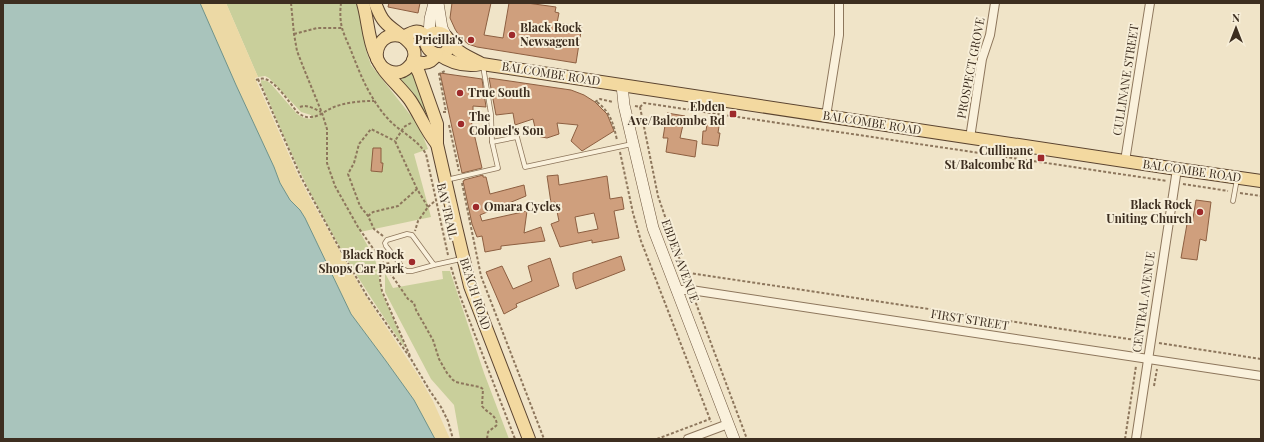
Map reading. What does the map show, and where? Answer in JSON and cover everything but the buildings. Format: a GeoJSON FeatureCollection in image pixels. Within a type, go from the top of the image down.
{"type":"FeatureCollection","features":[{"type":"Feature","properties":{"kind":"main road","name":"BEACH ROAD"},"geometry":{"type":"LineString","coordinates":[[363,3],[371,41],[378,62],[418,112],[427,131],[437,144]]}},
{"type":"Feature","properties":{"kind":"main road","name":"BEACH ROAD"},"geometry":{"type":"LineString","coordinates":[[375,3],[384,21],[408,40],[413,48],[413,61],[419,73],[437,124],[437,144],[463,258],[475,300],[529,439]]}},
{"type":"Feature","properties":{"kind":"main road"},"geometry":{"type":"LineString","coordinates":[[429,37],[416,31],[402,36],[392,35],[378,45],[378,62],[386,70],[396,72],[406,69],[413,61],[426,63],[432,60],[438,54],[447,50],[447,39],[442,33],[437,32],[429,37],[427,45],[429,50],[438,54]]}},
{"type":"Feature","properties":{"kind":"main road","name":"BALCOMBE ROAD"},"geometry":{"type":"LineString","coordinates":[[447,39],[457,50],[482,64]]}},
{"type":"Feature","properties":{"kind":"main road","name":"BALCOMBE ROAD"},"geometry":{"type":"LineString","coordinates":[[438,54],[443,58],[462,64],[482,64],[1261,181]]}},
{"type":"Feature","properties":{"kind":"street"},"geometry":{"type":"LineString","coordinates":[[429,37],[430,19],[434,3]]}},
{"type":"Feature","properties":{"kind":"street"},"geometry":{"type":"LineString","coordinates":[[438,3],[443,30],[447,39]]}},
{"type":"Feature","properties":{"kind":"street"},"geometry":{"type":"LineString","coordinates":[[826,116],[839,35],[839,3]]}},
{"type":"Feature","properties":{"kind":"street","name":"PROSPECT GROVE"},"geometry":{"type":"LineString","coordinates":[[970,138],[982,59],[990,35],[996,3]]}},
{"type":"Feature","properties":{"kind":"street","name":"CULLINANE STREET"},"geometry":{"type":"LineString","coordinates":[[1125,161],[1150,3]]}},
{"type":"Feature","properties":{"kind":"street","name":"EBDEN AVENUE"},"geometry":{"type":"LineString","coordinates":[[622,85],[624,105],[632,144],[653,228],[734,439]]}},
{"type":"Feature","properties":{"kind":"street","name":"CENTRAL AVENUE"},"geometry":{"type":"LineString","coordinates":[[1136,439],[1176,169]]}},
{"type":"Feature","properties":{"kind":"street","name":"FIRST STREET"},"geometry":{"type":"LineString","coordinates":[[676,290],[690,290],[1261,376]]}},
{"type":"Feature","properties":{"kind":"street"},"geometry":{"type":"LineString","coordinates":[[688,439],[728,424]]}},
{"type":"Feature","properties":{"kind":"lane"},"geometry":{"type":"LineString","coordinates":[[445,180],[498,168],[492,142],[491,114],[482,64]]}},
{"type":"Feature","properties":{"kind":"lane"},"geometry":{"type":"LineString","coordinates":[[492,142],[516,137],[525,167],[632,144]]}},
{"type":"Feature","properties":{"kind":"lane"},"geometry":{"type":"LineString","coordinates":[[1233,201],[1237,177]]}},
{"type":"Feature","properties":{"kind":"lane"},"geometry":{"type":"LineString","coordinates":[[434,264],[412,235],[406,234],[387,240],[385,243],[403,269],[407,271],[463,258]]}},
{"type":"Feature","properties":{"kind":"path"},"geometry":{"type":"LineString","coordinates":[[291,3],[297,50],[327,129],[327,163],[335,186],[358,227],[408,299],[414,304],[433,340],[439,359],[447,373],[456,382],[483,389],[482,406],[494,415],[497,422],[497,425],[488,432],[487,439]]}},
{"type":"Feature","properties":{"kind":"path","name":"BAY TRAIL"},"geometry":{"type":"LineString","coordinates":[[341,3],[340,12],[342,28],[359,73],[374,101],[381,111],[417,143],[426,154],[450,261],[460,296],[515,439]]}},
{"type":"Feature","properties":{"kind":"path"},"geometry":{"type":"LineString","coordinates":[[294,34],[318,28],[342,28]]}},
{"type":"Feature","properties":{"kind":"path"},"geometry":{"type":"LineString","coordinates":[[445,71],[439,74],[444,112],[460,176],[481,276],[544,439]]}},
{"type":"Feature","properties":{"kind":"path"},"geometry":{"type":"LineString","coordinates":[[374,101],[355,102],[334,107],[311,117],[304,116],[300,114],[270,81],[264,78],[257,80],[301,177],[336,242],[367,296],[411,359],[448,421],[453,439]]}},
{"type":"Feature","properties":{"kind":"path"},"geometry":{"type":"LineString","coordinates":[[714,429],[641,241],[633,213],[611,116],[596,102],[600,99],[624,105],[640,107],[644,103],[1261,196]]}},
{"type":"Feature","properties":{"kind":"path"},"geometry":{"type":"LineString","coordinates":[[300,107],[303,106],[316,109],[322,113]]}},
{"type":"Feature","properties":{"kind":"path"},"geometry":{"type":"LineString","coordinates":[[640,107],[658,196],[683,272],[747,439]]}},
{"type":"Feature","properties":{"kind":"path"},"geometry":{"type":"LineString","coordinates":[[387,240],[374,229],[368,216],[360,206],[348,174],[354,163],[359,144],[371,129],[395,141],[417,189],[428,207]]}},
{"type":"Feature","properties":{"kind":"path"},"geometry":{"type":"LineString","coordinates":[[395,141],[402,130]]}},
{"type":"Feature","properties":{"kind":"path"},"geometry":{"type":"LineString","coordinates":[[368,216],[373,212],[398,206],[417,189]]}},
{"type":"Feature","properties":{"kind":"path"},"geometry":{"type":"LineString","coordinates":[[414,238],[418,220],[428,207],[436,200]]}},
{"type":"Feature","properties":{"kind":"path"},"geometry":{"type":"LineString","coordinates":[[398,262],[384,264],[381,266],[380,280],[382,291],[411,359]]}},
{"type":"Feature","properties":{"kind":"path"},"geometry":{"type":"LineString","coordinates":[[683,272],[1261,359]]}},
{"type":"Feature","properties":{"kind":"path"},"geometry":{"type":"LineString","coordinates":[[1125,439],[1136,366]]}},
{"type":"Feature","properties":{"kind":"path"},"geometry":{"type":"LineString","coordinates":[[657,439],[710,419]]}},
{"type":"Feature","properties":{"kind":"green space"},"geometry":{"type":"Polygon","coordinates":[[[226,3],[357,3],[366,50],[371,65],[419,126],[428,149],[414,154],[431,217],[360,232],[375,259],[382,293],[405,348],[354,270],[319,209],[290,149],[261,80],[267,81],[271,84],[297,114],[304,118],[311,119],[311,115],[301,112],[269,78],[265,76],[258,77],[226,3]]]}},
{"type":"Feature","properties":{"kind":"green space"},"geometry":{"type":"Polygon","coordinates":[[[413,72],[429,113],[425,114],[413,94],[398,77],[413,72]]]}},
{"type":"Feature","properties":{"kind":"green space"},"geometry":{"type":"Polygon","coordinates":[[[442,271],[450,271],[484,373],[509,439],[460,439],[454,405],[431,379],[385,292],[385,273],[393,288],[443,279],[442,271]]]}},
{"type":"Feature","properties":{"kind":"sand"},"geometry":{"type":"Polygon","coordinates":[[[200,3],[226,3],[258,77],[255,78],[297,173],[363,292],[418,375],[433,401],[450,439],[435,439],[414,400],[351,314],[305,218],[300,210],[290,200],[280,183],[200,3]]]}},
{"type":"Feature","properties":{"kind":"water"},"geometry":{"type":"Polygon","coordinates":[[[3,3],[200,3],[280,183],[290,200],[300,210],[305,218],[351,314],[414,400],[435,439],[3,439],[3,3]]]}},
{"type":"Feature","properties":{"kind":"place","name":"Black Rock Newsagent"},"geometry":{"type":"Point","coordinates":[512,35]}},
{"type":"Feature","properties":{"kind":"place","name":"Pricilla's"},"geometry":{"type":"Point","coordinates":[471,40]}},
{"type":"Feature","properties":{"kind":"place","name":"True South"},"geometry":{"type":"Point","coordinates":[460,93]}},
{"type":"Feature","properties":{"kind":"place","name":"Ebden Ave/Balcombe Rd"},"geometry":{"type":"Point","coordinates":[733,114]}},
{"type":"Feature","properties":{"kind":"place","name":"The Colonel's Son"},"geometry":{"type":"Point","coordinates":[461,124]}},
{"type":"Feature","properties":{"kind":"place","name":"Cullinane St/Balcombe Rd"},"geometry":{"type":"Point","coordinates":[1041,158]}},
{"type":"Feature","properties":{"kind":"place","name":"Omara Cycles"},"geometry":{"type":"Point","coordinates":[476,207]}},
{"type":"Feature","properties":{"kind":"place","name":"Black Rock Uniting Church"},"geometry":{"type":"Point","coordinates":[1200,212]}},
{"type":"Feature","properties":{"kind":"place","name":"Black Rock Shops Car Park"},"geometry":{"type":"Point","coordinates":[412,262]}}]}
